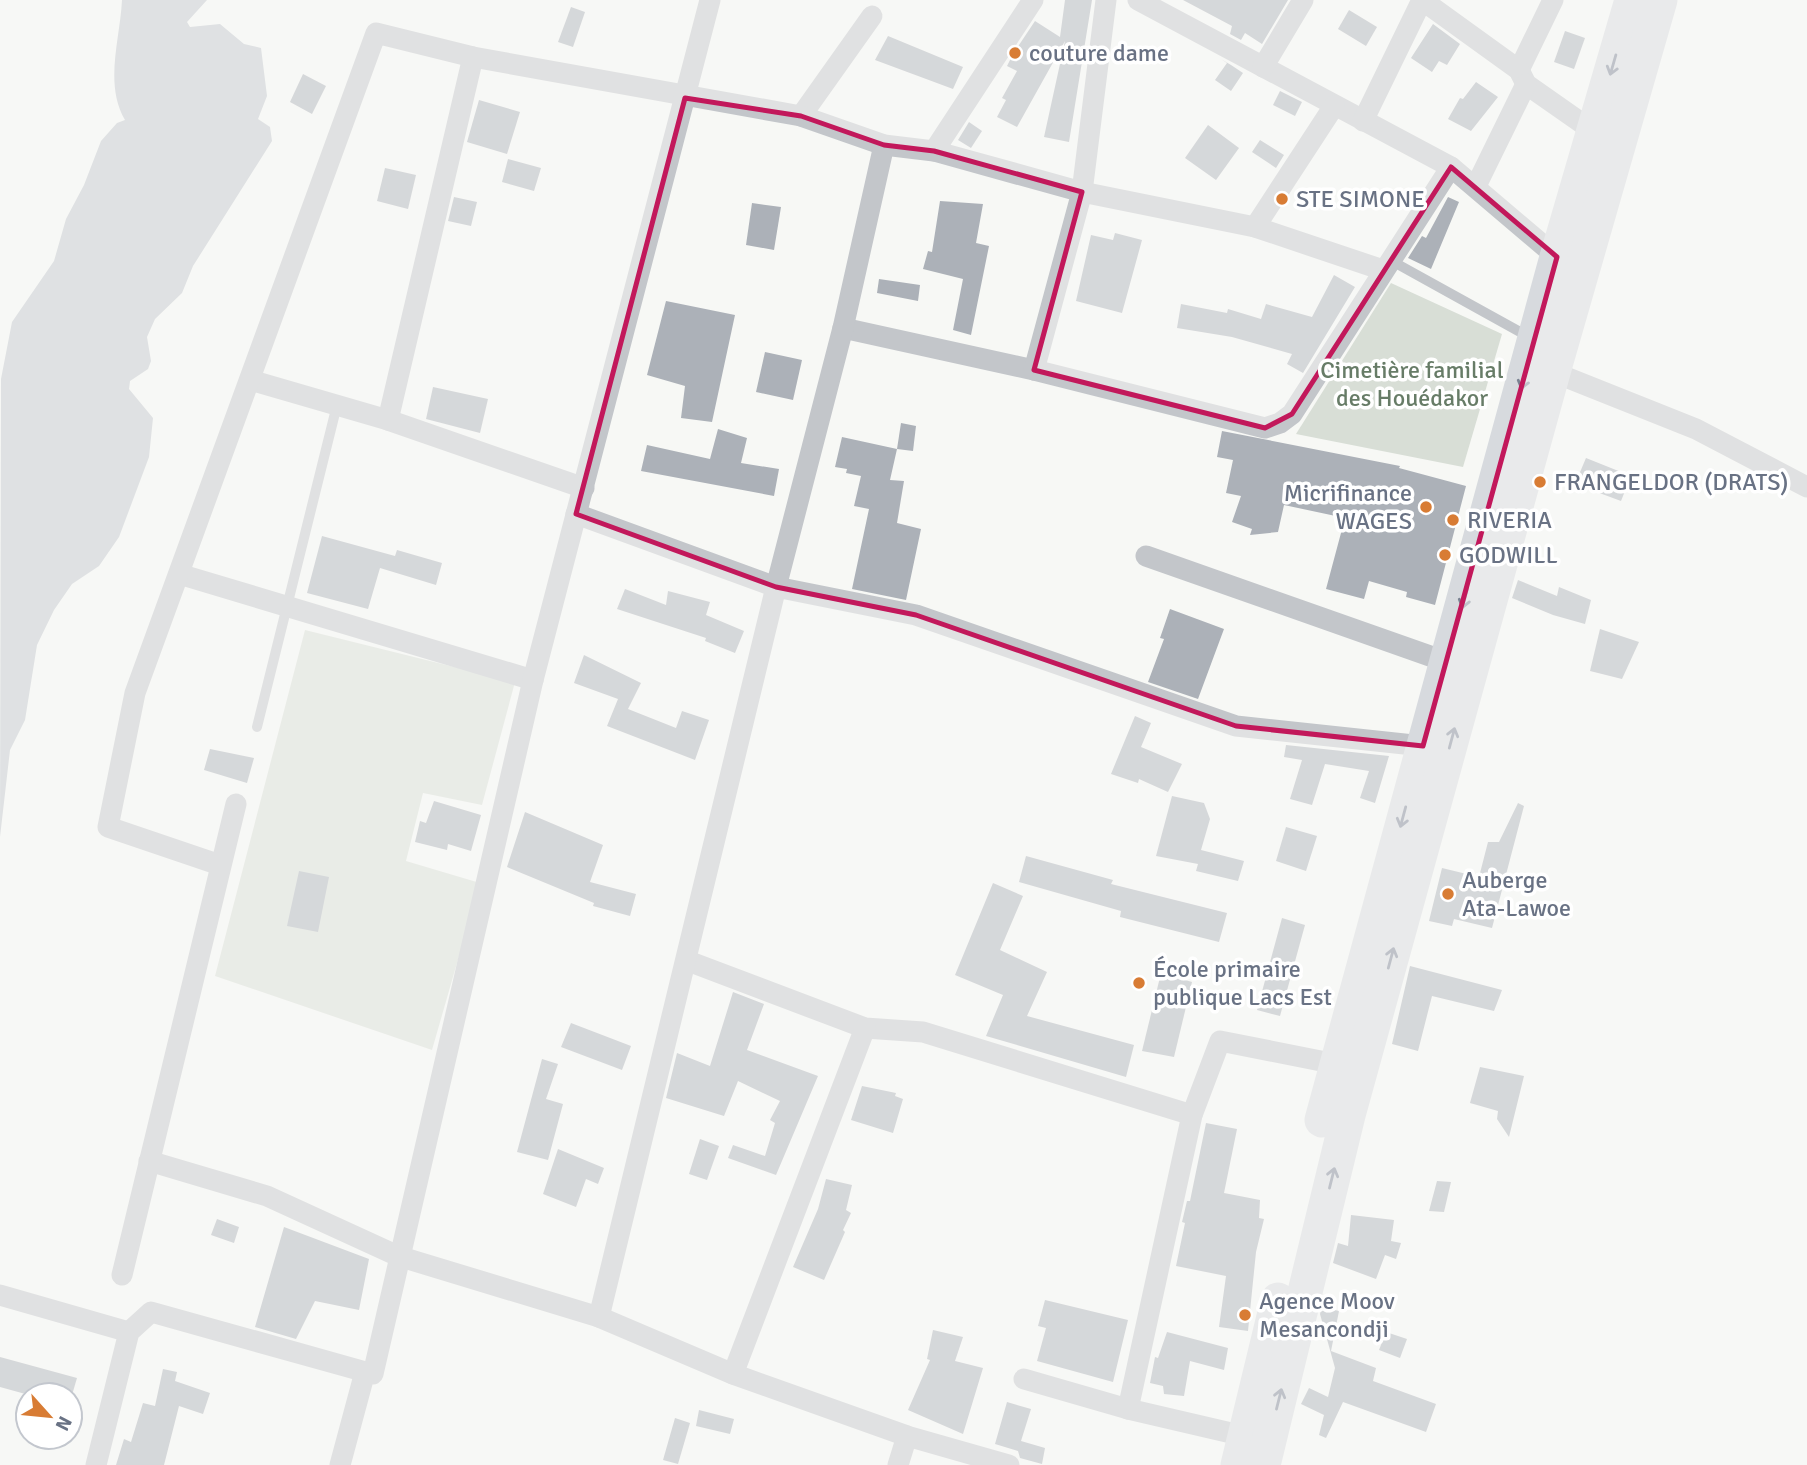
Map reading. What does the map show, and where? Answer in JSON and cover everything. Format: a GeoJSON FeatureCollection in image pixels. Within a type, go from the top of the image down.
{"type":"FeatureCollection","features":[{"type":"Feature","properties":{"kind":"highway"},"geometry":{"type":"LineString","coordinates":[[1241,1450],[1336,1064],[1557,257],[1632,0]]}},
{"type":"Feature","properties":{"kind":"highway"},"geometry":{"type":"LineString","coordinates":[[1263,1465],[1348,1115],[1553,372],[1660,0]]}},
{"type":"Feature","properties":{"kind":"street"},"geometry":{"type":"LineString","coordinates":[[96,1465],[129,1332],[151,1312],[373,1374],[398,1256],[533,680],[710,0]]}},
{"type":"Feature","properties":{"kind":"street"},"geometry":{"type":"LineString","coordinates":[[934,151],[1032,0]]}},
{"type":"Feature","properties":{"kind":"street"},"geometry":{"type":"LineString","coordinates":[[1034,370],[1082,192],[1106,0]]}},
{"type":"Feature","properties":{"kind":"street"},"geometry":{"type":"LineString","coordinates":[[1138,0],[1451,167],[1557,257]]}},
{"type":"Feature","properties":{"kind":"street"},"geometry":{"type":"LineString","coordinates":[[1263,67],[1303,0]]}},
{"type":"Feature","properties":{"kind":"street"},"geometry":{"type":"LineString","coordinates":[[1363,121],[1422,0],[1593,131]]}},
{"type":"Feature","properties":{"kind":"street"},"geometry":{"type":"LineString","coordinates":[[1476,186],[1553,0]]}},
{"type":"Feature","properties":{"kind":"street"},"geometry":{"type":"LineString","coordinates":[[801,116],[872,16]]}},
{"type":"Feature","properties":{"kind":"street"},"geometry":{"type":"LineString","coordinates":[[220,865],[108,827],[135,693],[376,33],[473,57],[685,98],[801,116],[884,145],[934,151],[1082,192],[1255,226],[1387,265]]}},
{"type":"Feature","properties":{"kind":"street"},"geometry":{"type":"LineString","coordinates":[[388,420],[473,57]]}},
{"type":"Feature","properties":{"kind":"street"},"geometry":{"type":"LineString","coordinates":[[1255,226],[1334,106]]}},
{"type":"Feature","properties":{"kind":"street"},"geometry":{"type":"LineString","coordinates":[[599,1317],[688,961],[776,587],[844,328],[884,145]]}},
{"type":"Feature","properties":{"kind":"street"},"geometry":{"type":"LineString","coordinates":[[844,328],[1034,370],[1265,428],[1280,423],[1292,414],[1451,167]]}},
{"type":"Feature","properties":{"kind":"street"},"geometry":{"type":"LineString","coordinates":[[1553,372],[1696,429],[1807,486]]}},
{"type":"Feature","properties":{"kind":"street"},"geometry":{"type":"LineString","coordinates":[[250,380],[388,420],[584,488]]}},
{"type":"Feature","properties":{"kind":"street"},"geometry":{"type":"LineString","coordinates":[[576,514],[776,587],[916,615],[1236,726],[1423,746]]}},
{"type":"Feature","properties":{"kind":"street"},"geometry":{"type":"LineString","coordinates":[[1146,556],[1447,662]]}},
{"type":"Feature","properties":{"kind":"street"},"geometry":{"type":"LineString","coordinates":[[179,574],[533,680]]}},
{"type":"Feature","properties":{"kind":"street"},"geometry":{"type":"LineString","coordinates":[[122,1275],[236,804]]}},
{"type":"Feature","properties":{"kind":"street"},"geometry":{"type":"LineString","coordinates":[[688,961],[865,1028],[923,1032],[1192,1115]]}},
{"type":"Feature","properties":{"kind":"street"},"geometry":{"type":"LineString","coordinates":[[733,1374],[865,1028]]}},
{"type":"Feature","properties":{"kind":"street"},"geometry":{"type":"LineString","coordinates":[[1128,1409],[1192,1115],[1220,1041],[1336,1064]]}},
{"type":"Feature","properties":{"kind":"street"},"geometry":{"type":"LineString","coordinates":[[149,1161],[267,1196],[398,1256],[599,1317],[733,1374],[907,1436],[1009,1465]]}},
{"type":"Feature","properties":{"kind":"street"},"geometry":{"type":"LineString","coordinates":[[0,1295],[129,1332]]}},
{"type":"Feature","properties":{"kind":"street"},"geometry":{"type":"LineString","coordinates":[[340,1465],[365,1372]]}},
{"type":"Feature","properties":{"kind":"street"},"geometry":{"type":"LineString","coordinates":[[1024,1378],[1128,1409],[1241,1450]]}},
{"type":"Feature","properties":{"kind":"street"},"geometry":{"type":"LineString","coordinates":[[898,1465],[907,1436]]}},
{"type":"Feature","properties":{"kind":"lane"},"geometry":{"type":"LineString","coordinates":[[1387,265],[1535,340]]}},
{"type":"Feature","properties":{"kind":"lane"},"geometry":{"type":"LineString","coordinates":[[257,727],[337,405]]}},
{"type":"Feature","properties":{"kind":"highlighted area"},"geometry":{"type":"Polygon","coordinates":[[[685,98],[801,116],[884,145],[934,151],[1082,192],[1034,370],[1265,428],[1292,414],[1451,167],[1557,257],[1423,746],[1236,726],[916,615],[776,587],[576,514],[685,98]]]}},
{"type":"Feature","properties":{"kind":"green space","name":"Cimetière familial des Houédakor"},"geometry":{"type":"Polygon","coordinates":[[[1391,283],[1502,334],[1463,467],[1296,434],[1391,283]]]}},
{"type":"Feature","properties":{"kind":"green space"},"geometry":{"type":"Polygon","coordinates":[[[305,630],[515,682],[482,805],[423,793],[406,861],[480,883],[432,1050],[215,976],[305,630]]]}},
{"type":"Feature","properties":{"kind":"shaded area"},"geometry":{"type":"Polygon","coordinates":[[[122,0],[207,0],[187,22],[190,27],[220,24],[244,44],[261,48],[267,96],[258,119],[270,127],[272,141],[193,266],[182,293],[155,319],[147,337],[151,361],[148,369],[130,381],[129,389],[153,418],[149,457],[119,537],[99,566],[72,584],[54,610],[37,645],[25,720],[10,750],[0,837],[1,379],[12,322],[54,261],[66,219],[84,185],[101,141],[117,123],[125,120],[115,92],[114,77],[122,0]]]}},
{"type":"Feature","properties":{"kind":"building"},"geometry":{"type":"Polygon","coordinates":[[[1065,0],[1092,0],[1069,142],[1044,137],[1065,41],[1017,127],[997,117],[1006,100],[1002,98],[1017,71],[1007,66],[1013,54],[1035,21],[1060,37],[1065,0]]]}},
{"type":"Feature","properties":{"kind":"building"},"geometry":{"type":"Polygon","coordinates":[[[1183,0],[1288,0],[1262,44],[1245,33],[1241,40],[1230,34],[1232,26],[1183,0]]]}},
{"type":"Feature","properties":{"kind":"building"},"geometry":{"type":"Polygon","coordinates":[[[571,7],[585,12],[573,47],[558,42],[571,7]]]}},
{"type":"Feature","properties":{"kind":"building"},"geometry":{"type":"Polygon","coordinates":[[[1349,10],[1377,27],[1366,46],[1338,29],[1349,10]]]}},
{"type":"Feature","properties":{"kind":"building"},"geometry":{"type":"Polygon","coordinates":[[[1433,24],[1460,44],[1447,65],[1439,61],[1432,72],[1411,58],[1433,24]]]}},
{"type":"Feature","properties":{"kind":"building"},"geometry":{"type":"Polygon","coordinates":[[[1565,31],[1585,38],[1574,69],[1554,62],[1565,31]]]}},
{"type":"Feature","properties":{"kind":"building"},"geometry":{"type":"Polygon","coordinates":[[[888,36],[963,67],[953,89],[875,60],[888,36]]]}},
{"type":"Feature","properties":{"kind":"building"},"geometry":{"type":"Polygon","coordinates":[[[1221,59],[1243,73],[1231,91],[1215,80],[1227,63],[1221,59]]]}},
{"type":"Feature","properties":{"kind":"building"},"geometry":{"type":"Polygon","coordinates":[[[303,74],[326,86],[312,114],[290,102],[303,74]]]}},
{"type":"Feature","properties":{"kind":"building"},"geometry":{"type":"Polygon","coordinates":[[[1476,82],[1498,97],[1471,131],[1448,119],[1460,98],[1463,99],[1476,82]]]}},
{"type":"Feature","properties":{"kind":"building"},"geometry":{"type":"Polygon","coordinates":[[[1280,91],[1302,102],[1295,116],[1273,105],[1280,91]]]}},
{"type":"Feature","properties":{"kind":"building"},"geometry":{"type":"Polygon","coordinates":[[[479,100],[520,112],[507,154],[467,142],[479,100]]]}},
{"type":"Feature","properties":{"kind":"building"},"geometry":{"type":"Polygon","coordinates":[[[969,122],[982,131],[971,148],[958,140],[969,122]]]}},
{"type":"Feature","properties":{"kind":"building"},"geometry":{"type":"Polygon","coordinates":[[[1208,125],[1239,148],[1216,180],[1185,158],[1208,125]]]}},
{"type":"Feature","properties":{"kind":"building"},"geometry":{"type":"Polygon","coordinates":[[[1260,140],[1284,155],[1276,168],[1252,152],[1260,140]]]}},
{"type":"Feature","properties":{"kind":"building"},"geometry":{"type":"Polygon","coordinates":[[[508,159],[541,168],[534,191],[502,182],[508,159]]]}},
{"type":"Feature","properties":{"kind":"building"},"geometry":{"type":"Polygon","coordinates":[[[385,168],[416,175],[408,209],[377,201],[385,168]]]}},
{"type":"Feature","properties":{"kind":"building"},"geometry":{"type":"Polygon","coordinates":[[[454,197],[477,202],[471,226],[448,221],[454,197]]]}},
{"type":"Feature","properties":{"kind":"building"},"geometry":{"type":"Polygon","coordinates":[[[1448,197],[1459,202],[1431,269],[1408,258],[1422,236],[1426,238],[1448,197]]]}},
{"type":"Feature","properties":{"kind":"building"},"geometry":{"type":"Polygon","coordinates":[[[940,201],[983,204],[976,243],[989,246],[971,335],[953,330],[963,279],[923,269],[928,251],[932,252],[940,201]]]}},
{"type":"Feature","properties":{"kind":"building"},"geometry":{"type":"Polygon","coordinates":[[[752,203],[781,207],[774,250],[746,245],[752,203]]]}},
{"type":"Feature","properties":{"kind":"building"},"geometry":{"type":"Polygon","coordinates":[[[1115,233],[1142,240],[1122,313],[1076,301],[1091,235],[1113,240],[1115,233]]]}},
{"type":"Feature","properties":{"kind":"building"},"geometry":{"type":"Polygon","coordinates":[[[1334,275],[1355,287],[1303,373],[1287,364],[1292,354],[1232,337],[1177,328],[1181,304],[1227,313],[1228,309],[1261,319],[1266,304],[1312,317],[1334,275]]]}},
{"type":"Feature","properties":{"kind":"building"},"geometry":{"type":"Polygon","coordinates":[[[879,279],[920,285],[918,301],[877,293],[879,279]]]}},
{"type":"Feature","properties":{"kind":"building"},"geometry":{"type":"Polygon","coordinates":[[[666,301],[735,315],[712,422],[681,418],[685,386],[647,375],[666,301]]]}},
{"type":"Feature","properties":{"kind":"building"},"geometry":{"type":"Polygon","coordinates":[[[765,352],[802,360],[793,400],[756,392],[765,352]]]}},
{"type":"Feature","properties":{"kind":"building"},"geometry":{"type":"Polygon","coordinates":[[[433,387],[488,399],[480,433],[426,419],[433,387]]]}},
{"type":"Feature","properties":{"kind":"building"},"geometry":{"type":"Polygon","coordinates":[[[901,423],[916,426],[913,451],[897,449],[901,423]]]}},
{"type":"Feature","properties":{"kind":"building"},"geometry":{"type":"Polygon","coordinates":[[[718,429],[747,438],[741,463],[779,469],[774,496],[641,471],[647,445],[710,459],[718,429]]]}},
{"type":"Feature","properties":{"kind":"building"},"geometry":{"type":"Polygon","coordinates":[[[1222,431],[1400,466],[1399,468],[1466,486],[1435,605],[1406,597],[1407,592],[1369,581],[1364,599],[1326,589],[1345,518],[1284,505],[1278,532],[1250,535],[1252,529],[1232,522],[1241,496],[1226,493],[1233,460],[1217,457],[1222,431]]]}},
{"type":"Feature","properties":{"kind":"building"},"geometry":{"type":"Polygon","coordinates":[[[842,437],[897,449],[890,480],[904,481],[897,523],[921,529],[906,600],[852,589],[869,509],[854,506],[861,476],[835,467],[842,437]]]}},
{"type":"Feature","properties":{"kind":"building"},"geometry":{"type":"Polygon","coordinates":[[[1586,458],[1631,476],[1621,501],[1575,484],[1586,458]]]}},
{"type":"Feature","properties":{"kind":"building"},"geometry":{"type":"Polygon","coordinates":[[[322,536],[395,556],[397,550],[442,563],[436,585],[380,568],[368,609],[307,593],[322,536]]]}},
{"type":"Feature","properties":{"kind":"building"},"geometry":{"type":"Polygon","coordinates":[[[1518,580],[1557,596],[1559,587],[1591,600],[1585,624],[1553,615],[1512,598],[1518,580]]]}},
{"type":"Feature","properties":{"kind":"building"},"geometry":{"type":"Polygon","coordinates":[[[625,589],[666,605],[668,591],[710,602],[706,615],[744,631],[735,653],[705,641],[706,638],[617,609],[625,589]]]}},
{"type":"Feature","properties":{"kind":"building"},"geometry":{"type":"Polygon","coordinates":[[[1170,609],[1224,629],[1198,699],[1148,682],[1164,639],[1160,638],[1170,609]]]}},
{"type":"Feature","properties":{"kind":"building"},"geometry":{"type":"Polygon","coordinates":[[[1600,629],[1639,642],[1622,679],[1590,671],[1600,629]]]}},
{"type":"Feature","properties":{"kind":"building"},"geometry":{"type":"Polygon","coordinates":[[[584,655],[641,683],[628,709],[676,728],[682,711],[709,720],[695,760],[607,726],[618,699],[574,683],[584,655]]]}},
{"type":"Feature","properties":{"kind":"building"},"geometry":{"type":"Polygon","coordinates":[[[1135,716],[1151,723],[1141,747],[1182,764],[1168,792],[1139,779],[1138,783],[1111,774],[1135,716]]]}},
{"type":"Feature","properties":{"kind":"building"},"geometry":{"type":"Polygon","coordinates":[[[1286,745],[1389,756],[1375,803],[1360,798],[1369,771],[1325,764],[1312,805],[1290,799],[1302,760],[1284,757],[1286,745]]]}},
{"type":"Feature","properties":{"kind":"building"},"geometry":{"type":"Polygon","coordinates":[[[210,749],[254,758],[247,783],[204,770],[210,749]]]}},
{"type":"Feature","properties":{"kind":"building"},"geometry":{"type":"Polygon","coordinates":[[[1172,796],[1204,803],[1210,819],[1201,850],[1244,861],[1238,881],[1196,871],[1198,864],[1156,856],[1172,796]]]}},
{"type":"Feature","properties":{"kind":"building"},"geometry":{"type":"Polygon","coordinates":[[[434,801],[481,815],[471,851],[448,844],[447,850],[415,842],[420,821],[426,823],[434,801]]]}},
{"type":"Feature","properties":{"kind":"building"},"geometry":{"type":"Polygon","coordinates":[[[1518,803],[1524,806],[1492,928],[1454,919],[1452,926],[1429,921],[1442,868],[1479,877],[1488,842],[1499,842],[1518,803]]]}},
{"type":"Feature","properties":{"kind":"building"},"geometry":{"type":"Polygon","coordinates":[[[525,812],[603,845],[590,882],[636,894],[630,916],[593,906],[594,903],[507,867],[525,812]]]}},
{"type":"Feature","properties":{"kind":"building"},"geometry":{"type":"Polygon","coordinates":[[[1286,827],[1317,836],[1306,871],[1276,861],[1286,827]]]}},
{"type":"Feature","properties":{"kind":"building"},"geometry":{"type":"Polygon","coordinates":[[[1026,856],[1113,880],[1111,884],[1227,913],[1219,942],[1120,917],[1121,911],[1019,882],[1026,856]]]}},
{"type":"Feature","properties":{"kind":"building"},"geometry":{"type":"Polygon","coordinates":[[[299,871],[329,877],[318,932],[287,926],[299,871]]]}},
{"type":"Feature","properties":{"kind":"building"},"geometry":{"type":"Polygon","coordinates":[[[993,883],[1023,896],[1000,950],[1047,972],[1027,1016],[1134,1045],[1126,1077],[986,1036],[1003,995],[955,975],[993,883]]]}},
{"type":"Feature","properties":{"kind":"building"},"geometry":{"type":"Polygon","coordinates":[[[1282,918],[1305,925],[1280,1016],[1257,1010],[1282,918]]]}},
{"type":"Feature","properties":{"kind":"building"},"geometry":{"type":"Polygon","coordinates":[[[1410,966],[1502,990],[1494,1011],[1432,996],[1418,1051],[1392,1044],[1410,966]]]}},
{"type":"Feature","properties":{"kind":"building"},"geometry":{"type":"Polygon","coordinates":[[[1161,973],[1192,982],[1174,1057],[1142,1051],[1161,973]]]}},
{"type":"Feature","properties":{"kind":"building"},"geometry":{"type":"Polygon","coordinates":[[[733,992],[764,1004],[747,1050],[818,1076],[776,1175],[728,1158],[733,1145],[765,1156],[775,1123],[770,1120],[780,1101],[738,1081],[724,1116],[666,1098],[677,1053],[710,1066],[733,992]]]}},
{"type":"Feature","properties":{"kind":"building"},"geometry":{"type":"Polygon","coordinates":[[[571,1023],[631,1046],[622,1070],[561,1047],[571,1023]]]}},
{"type":"Feature","properties":{"kind":"building"},"geometry":{"type":"Polygon","coordinates":[[[542,1059],[558,1064],[546,1099],[563,1104],[548,1160],[517,1152],[542,1059]]]}},
{"type":"Feature","properties":{"kind":"building"},"geometry":{"type":"Polygon","coordinates":[[[1480,1067],[1524,1076],[1509,1137],[1497,1119],[1498,1111],[1470,1103],[1480,1067]]]}},
{"type":"Feature","properties":{"kind":"building"},"geometry":{"type":"Polygon","coordinates":[[[862,1086],[896,1093],[895,1096],[903,1099],[893,1133],[851,1120],[862,1086]]]}},
{"type":"Feature","properties":{"kind":"building"},"geometry":{"type":"Polygon","coordinates":[[[1206,1123],[1237,1129],[1224,1193],[1260,1200],[1259,1218],[1264,1219],[1256,1252],[1248,1331],[1219,1327],[1226,1276],[1176,1266],[1185,1223],[1182,1222],[1187,1201],[1190,1201],[1206,1123]]]}},
{"type":"Feature","properties":{"kind":"building"},"geometry":{"type":"Polygon","coordinates":[[[700,1139],[719,1146],[707,1180],[689,1174],[700,1139]]]}},
{"type":"Feature","properties":{"kind":"building"},"geometry":{"type":"Polygon","coordinates":[[[558,1149],[604,1168],[598,1184],[586,1179],[576,1207],[543,1194],[558,1149]]]}},
{"type":"Feature","properties":{"kind":"building"},"geometry":{"type":"Polygon","coordinates":[[[826,1179],[852,1185],[846,1210],[851,1213],[824,1280],[793,1267],[818,1209],[826,1179]]]}},
{"type":"Feature","properties":{"kind":"building"},"geometry":{"type":"Polygon","coordinates":[[[1437,1181],[1451,1182],[1444,1212],[1429,1211],[1437,1181]]]}},
{"type":"Feature","properties":{"kind":"building"},"geometry":{"type":"Polygon","coordinates":[[[1351,1215],[1394,1220],[1391,1241],[1401,1243],[1396,1259],[1385,1255],[1376,1279],[1333,1263],[1338,1243],[1348,1246],[1351,1215]]]}},
{"type":"Feature","properties":{"kind":"building"},"geometry":{"type":"Polygon","coordinates":[[[217,1219],[239,1227],[234,1243],[211,1235],[217,1219]]]}},
{"type":"Feature","properties":{"kind":"building"},"geometry":{"type":"Polygon","coordinates":[[[284,1227],[369,1259],[359,1310],[315,1301],[296,1339],[255,1327],[284,1227]]]}},
{"type":"Feature","properties":{"kind":"building"},"geometry":{"type":"Polygon","coordinates":[[[1045,1300],[1128,1320],[1113,1382],[1037,1361],[1046,1328],[1038,1326],[1045,1300]]]}},
{"type":"Feature","properties":{"kind":"building"},"geometry":{"type":"Polygon","coordinates":[[[1322,1307],[1339,1311],[1331,1351],[1376,1368],[1373,1381],[1436,1404],[1426,1432],[1343,1402],[1326,1438],[1319,1435],[1324,1415],[1301,1404],[1309,1388],[1328,1397],[1335,1368],[1320,1314],[1322,1307]]]}},
{"type":"Feature","properties":{"kind":"building"},"geometry":{"type":"Polygon","coordinates":[[[933,1330],[963,1337],[955,1361],[983,1368],[963,1434],[908,1410],[930,1360],[927,1359],[933,1330]]]}},
{"type":"Feature","properties":{"kind":"building"},"geometry":{"type":"Polygon","coordinates":[[[1167,1332],[1228,1348],[1224,1370],[1190,1361],[1184,1396],[1164,1394],[1163,1386],[1150,1383],[1155,1357],[1158,1358],[1167,1332]]]}},
{"type":"Feature","properties":{"kind":"building"},"geometry":{"type":"Polygon","coordinates":[[[1386,1332],[1407,1339],[1400,1358],[1379,1350],[1386,1332]]]}},
{"type":"Feature","properties":{"kind":"building"},"geometry":{"type":"Polygon","coordinates":[[[0,1357],[77,1378],[76,1381],[14,1381],[14,1391],[0,1387],[0,1357]]]}},
{"type":"Feature","properties":{"kind":"building"},"geometry":{"type":"Polygon","coordinates":[[[163,1369],[177,1372],[175,1381],[210,1393],[203,1414],[179,1406],[164,1465],[116,1465],[124,1439],[131,1442],[143,1403],[155,1406],[163,1369]]]}},
{"type":"Feature","properties":{"kind":"building"},"geometry":{"type":"Polygon","coordinates":[[[1007,1402],[1031,1409],[1021,1441],[1045,1448],[1042,1464],[1020,1458],[1018,1451],[995,1444],[1007,1402]]]}},
{"type":"Feature","properties":{"kind":"building"},"geometry":{"type":"Polygon","coordinates":[[[699,1410],[734,1419],[730,1434],[696,1426],[699,1410]]]}},
{"type":"Feature","properties":{"kind":"building"},"geometry":{"type":"Polygon","coordinates":[[[675,1418],[690,1423],[678,1464],[663,1460],[675,1418]]]}},
{"type":"Feature","properties":{"kind":"place","name":"couture dame"},"geometry":{"type":"Point","coordinates":[1015,53]}},
{"type":"Feature","properties":{"kind":"place","name":"STE SIMONE"},"geometry":{"type":"Point","coordinates":[1282,199]}},
{"type":"Feature","properties":{"kind":"place","name":"FRANGELDOR (DRATS)"},"geometry":{"type":"Point","coordinates":[1540,482]}},
{"type":"Feature","properties":{"kind":"place","name":"Micrifinance WAGES"},"geometry":{"type":"Point","coordinates":[1426,507]}},
{"type":"Feature","properties":{"kind":"place","name":"RIVERIA"},"geometry":{"type":"Point","coordinates":[1453,520]}},
{"type":"Feature","properties":{"kind":"place","name":"GODWILL"},"geometry":{"type":"Point","coordinates":[1445,555]}},
{"type":"Feature","properties":{"kind":"place","name":"Auberge Ata-Lawoe"},"geometry":{"type":"Point","coordinates":[1448,894]}},
{"type":"Feature","properties":{"kind":"place","name":"École primaire publique Lacs Est"},"geometry":{"type":"Point","coordinates":[1139,983]}},
{"type":"Feature","properties":{"kind":"place","name":"Agence Moov Mesancondji"},"geometry":{"type":"Point","coordinates":[1245,1315]}}]}
